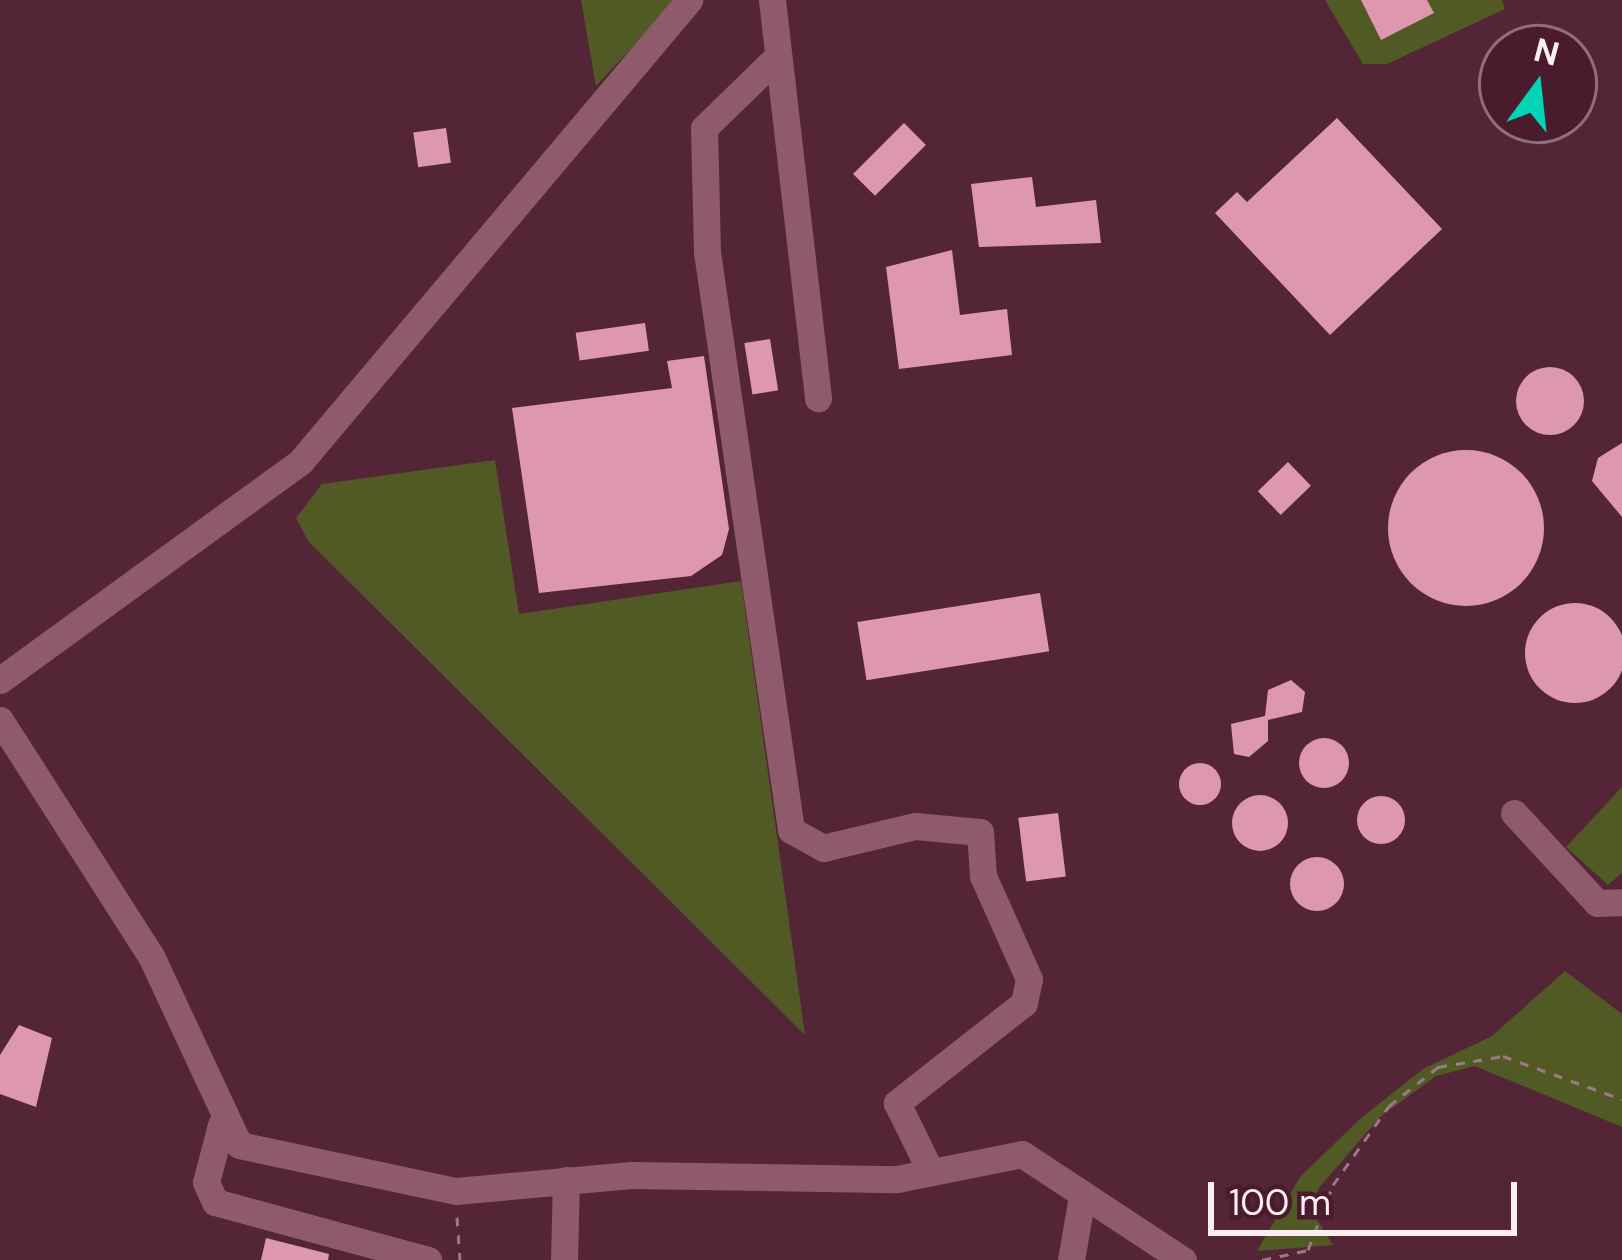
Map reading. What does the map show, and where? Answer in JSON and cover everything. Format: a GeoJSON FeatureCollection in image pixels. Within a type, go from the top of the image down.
{"type":"FeatureCollection","features":[{"type":"Feature","properties":{"kind":"street"},"geometry":{"type":"LineString","coordinates":[[0,680],[301,461],[689,0]]}},
{"type":"Feature","properties":{"kind":"street"},"geometry":{"type":"LineString","coordinates":[[775,8],[818,398]]}},
{"type":"Feature","properties":{"kind":"street"},"geometry":{"type":"LineString","coordinates":[[778,56],[704,128],[707,252],[791,830],[823,848],[915,826],[980,832],[983,876],[1029,979],[1024,1003],[897,1103],[932,1172]]}},
{"type":"Feature","properties":{"kind":"street"},"geometry":{"type":"LineString","coordinates":[[0,720],[151,956],[221,1125],[239,1145],[293,1162],[456,1191],[566,1180],[932,1172],[1022,1154],[1042,1158],[1082,1196],[1184,1260]]}},
{"type":"Feature","properties":{"kind":"street"},"geometry":{"type":"LineString","coordinates":[[1514,813],[1597,903],[1622,902]]}},
{"type":"Feature","properties":{"kind":"street"},"geometry":{"type":"LineString","coordinates":[[221,1125],[206,1182],[215,1202],[428,1260]]}},
{"type":"Feature","properties":{"kind":"street"},"geometry":{"type":"LineString","coordinates":[[564,1260],[566,1180]]}},
{"type":"Feature","properties":{"kind":"street"},"geometry":{"type":"LineString","coordinates":[[1070,1260],[1082,1196]]}},
{"type":"Feature","properties":{"kind":"path"},"geometry":{"type":"LineString","coordinates":[[1262,1260],[1308,1250],[1333,1185],[1389,1106],[1438,1067],[1503,1056],[1622,1099]]}},
{"type":"Feature","properties":{"kind":"path"},"geometry":{"type":"LineString","coordinates":[[456,1191],[460,1260]]}},
{"type":"Feature","properties":{"kind":"green space"},"geometry":{"type":"Polygon","coordinates":[[[581,0],[677,0],[596,86],[581,0]]]}},
{"type":"Feature","properties":{"kind":"green space"},"geometry":{"type":"Polygon","coordinates":[[[1325,0],[1502,0],[1505,9],[1387,64],[1363,64],[1325,0]]]}},
{"type":"Feature","properties":{"kind":"green space"},"geometry":{"type":"Polygon","coordinates":[[[495,460],[519,614],[741,581],[805,1035],[309,542],[296,518],[322,484],[495,460]]]}},
{"type":"Feature","properties":{"kind":"green space"},"geometry":{"type":"Polygon","coordinates":[[[1622,787],[1622,873],[1608,885],[1566,847],[1622,787]]]}},
{"type":"Feature","properties":{"kind":"green space"},"geometry":{"type":"Polygon","coordinates":[[[1565,971],[1622,1014],[1622,1127],[1475,1066],[1436,1076],[1380,1117],[1318,1189],[1316,1218],[1333,1245],[1257,1251],[1300,1177],[1360,1119],[1423,1069],[1492,1036],[1565,971]]]}},
{"type":"Feature","properties":{"kind":"building"},"geometry":{"type":"Polygon","coordinates":[[[1361,0],[1427,0],[1434,13],[1381,40],[1361,0]]]}},
{"type":"Feature","properties":{"kind":"building"},"geometry":{"type":"Polygon","coordinates":[[[1337,118],[1442,229],[1330,335],[1215,213],[1237,192],[1247,202],[1337,118]]]}},
{"type":"Feature","properties":{"kind":"building"},"geometry":{"type":"Polygon","coordinates":[[[904,123],[926,145],[875,196],[853,174],[904,123]]]}},
{"type":"Feature","properties":{"kind":"building"},"geometry":{"type":"Polygon","coordinates":[[[446,128],[451,163],[418,167],[413,133],[446,128]]]}},
{"type":"Feature","properties":{"kind":"building"},"geometry":{"type":"Polygon","coordinates":[[[1032,177],[1036,207],[1096,200],[1101,243],[979,247],[971,184],[1032,177]]]}},
{"type":"Feature","properties":{"kind":"building"},"geometry":{"type":"Polygon","coordinates":[[[952,250],[960,315],[1007,309],[1012,355],[899,369],[886,267],[952,250]]]}},
{"type":"Feature","properties":{"kind":"building"},"geometry":{"type":"Polygon","coordinates":[[[645,323],[649,351],[580,360],[576,333],[645,323]]]}},
{"type":"Feature","properties":{"kind":"building"},"geometry":{"type":"Polygon","coordinates":[[[770,339],[778,390],[752,394],[744,343],[770,339]]]}},
{"type":"Feature","properties":{"kind":"building"},"geometry":{"type":"Polygon","coordinates":[[[704,356],[729,529],[722,555],[691,576],[539,593],[512,408],[672,388],[667,361],[704,356]]]}},
{"type":"Feature","properties":{"kind":"building"},"geometry":{"type":"Polygon","coordinates":[[[1550,367],[1574,377],[1584,401],[1574,425],[1550,435],[1526,425],[1516,401],[1526,377],[1550,367]]]}},
{"type":"Feature","properties":{"kind":"building"},"geometry":{"type":"Polygon","coordinates":[[[1622,443],[1622,517],[1592,481],[1598,458],[1622,443]]]}},
{"type":"Feature","properties":{"kind":"building"},"geometry":{"type":"Polygon","coordinates":[[[1466,450],[1496,456],[1521,473],[1538,498],[1544,528],[1538,558],[1521,583],[1496,600],[1466,606],[1436,600],[1411,583],[1394,558],[1388,528],[1394,498],[1411,473],[1436,456],[1466,450]]]}},
{"type":"Feature","properties":{"kind":"building"},"geometry":{"type":"Polygon","coordinates":[[[1288,462],[1311,486],[1281,515],[1258,491],[1288,462]]]}},
{"type":"Feature","properties":{"kind":"building"},"geometry":{"type":"Polygon","coordinates":[[[1040,593],[1049,651],[867,680],[857,622],[1040,593]]]}},
{"type":"Feature","properties":{"kind":"building"},"geometry":{"type":"Polygon","coordinates":[[[1575,603],[1611,617],[1625,653],[1611,689],[1575,703],[1539,689],[1525,653],[1539,617],[1575,603]]]}},
{"type":"Feature","properties":{"kind":"building"},"geometry":{"type":"Polygon","coordinates":[[[1291,680],[1305,692],[1302,712],[1268,720],[1268,741],[1249,757],[1234,754],[1231,724],[1265,716],[1268,690],[1291,680]]]}},
{"type":"Feature","properties":{"kind":"building"},"geometry":{"type":"Polygon","coordinates":[[[1324,738],[1342,745],[1349,763],[1342,781],[1324,788],[1306,781],[1299,763],[1306,745],[1324,738]]]}},
{"type":"Feature","properties":{"kind":"building"},"geometry":{"type":"Polygon","coordinates":[[[1200,763],[1215,769],[1221,784],[1215,799],[1200,805],[1185,799],[1179,784],[1185,769],[1200,763]]]}},
{"type":"Feature","properties":{"kind":"building"},"geometry":{"type":"Polygon","coordinates":[[[1260,795],[1280,803],[1288,823],[1280,843],[1260,851],[1240,843],[1232,823],[1240,803],[1260,795]]]}},
{"type":"Feature","properties":{"kind":"building"},"geometry":{"type":"Polygon","coordinates":[[[1381,796],[1398,803],[1405,820],[1398,837],[1381,844],[1364,837],[1357,820],[1364,803],[1381,796]]]}},
{"type":"Feature","properties":{"kind":"building"},"geometry":{"type":"Polygon","coordinates":[[[1058,813],[1066,877],[1026,881],[1018,818],[1058,813]]]}},
{"type":"Feature","properties":{"kind":"building"},"geometry":{"type":"Polygon","coordinates":[[[1317,857],[1336,865],[1344,884],[1336,903],[1317,911],[1298,903],[1290,884],[1298,865],[1317,857]]]}},
{"type":"Feature","properties":{"kind":"building"},"geometry":{"type":"Polygon","coordinates":[[[19,1025],[52,1038],[36,1107],[0,1094],[0,1055],[19,1025]]]}},
{"type":"Feature","properties":{"kind":"building"},"geometry":{"type":"Polygon","coordinates":[[[266,1238],[329,1254],[328,1260],[261,1260],[266,1238]]]}}]}
